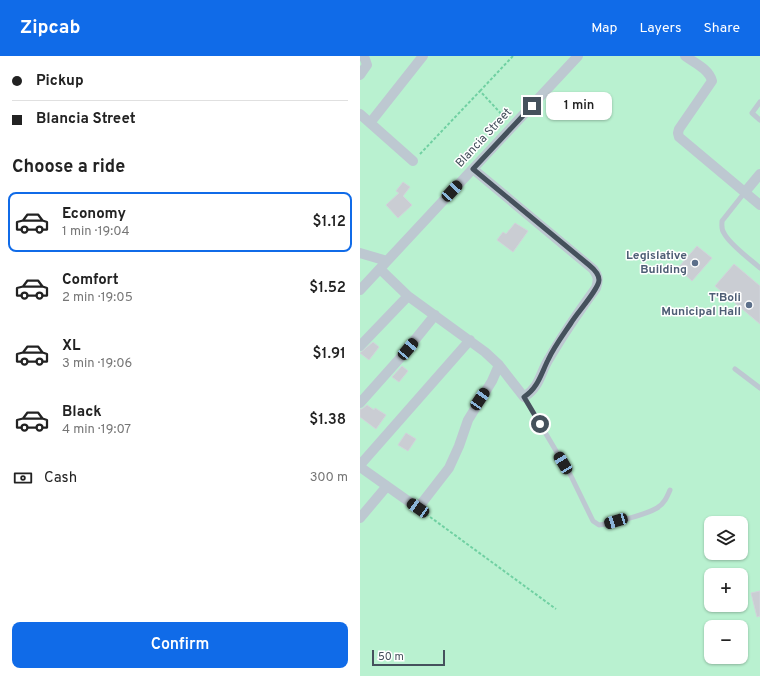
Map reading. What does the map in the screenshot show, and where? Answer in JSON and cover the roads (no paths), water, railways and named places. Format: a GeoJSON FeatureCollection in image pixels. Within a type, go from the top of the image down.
{"type":"FeatureCollection","features":[{"type":"Feature","properties":{"kind":"street"},"geometry":{"type":"LineString","coordinates":[[360,74],[367,66],[365,59],[362,56]]}},
{"type":"Feature","properties":{"kind":"street"},"geometry":{"type":"LineString","coordinates":[[370,122],[423,56]]}},
{"type":"Feature","properties":{"kind":"street","name":"Blancia Street"},"geometry":{"type":"LineString","coordinates":[[360,290],[578,56]]}},
{"type":"Feature","properties":{"kind":"street"},"geometry":{"type":"LineString","coordinates":[[685,56],[707,72],[711,76],[712,81],[679,129],[679,137],[760,205]]}},
{"type":"Feature","properties":{"kind":"street"},"geometry":{"type":"LineString","coordinates":[[360,114],[413,161]]}},
{"type":"Feature","properties":{"kind":"street"},"geometry":{"type":"LineString","coordinates":[[380,269],[408,296],[485,352],[499,365],[524,397],[530,393],[536,386],[548,360],[561,338],[596,288],[599,281],[598,275],[589,265],[473,169]]}},
{"type":"Feature","properties":{"kind":"street"},"geometry":{"type":"LineString","coordinates":[[745,192],[760,174]]}},
{"type":"Feature","properties":{"kind":"street"},"geometry":{"type":"LineString","coordinates":[[360,253],[387,261]]}},
{"type":"Feature","properties":{"kind":"street"},"geometry":{"type":"LineString","coordinates":[[360,346],[408,296]]}},
{"type":"Feature","properties":{"kind":"street"},"geometry":{"type":"LineString","coordinates":[[360,403],[401,357],[435,315]]}},
{"type":"Feature","properties":{"kind":"street"},"geometry":{"type":"LineString","coordinates":[[470,340],[360,466],[418,508],[449,468],[459,446],[468,420],[492,381],[499,365]]}},
{"type":"Feature","properties":{"kind":"street"},"geometry":{"type":"LineString","coordinates":[[360,518],[387,486]]}},
{"type":"Feature","properties":{"kind":"lane"},"geometry":{"type":"LineString","coordinates":[[760,102],[752,113],[760,120]]}},
{"type":"Feature","properties":{"kind":"lane"},"geometry":{"type":"LineString","coordinates":[[745,192],[722,221],[722,227],[727,238],[760,268]]}},
{"type":"Feature","properties":{"kind":"lane"},"geometry":{"type":"LineString","coordinates":[[734,369],[760,388]]}},
{"type":"Feature","properties":{"kind":"lane"},"geometry":{"type":"LineString","coordinates":[[524,397],[571,476],[593,521],[599,525],[658,507],[665,500],[670,490]]}},
{"type":"Feature","properties":{"kind":"place","name":"Legislative Building"},"geometry":{"type":"Point","coordinates":[695,263]}},
{"type":"Feature","properties":{"kind":"place","name":"T'Boli Municipal Hall"},"geometry":{"type":"Point","coordinates":[749,305]}}]}
